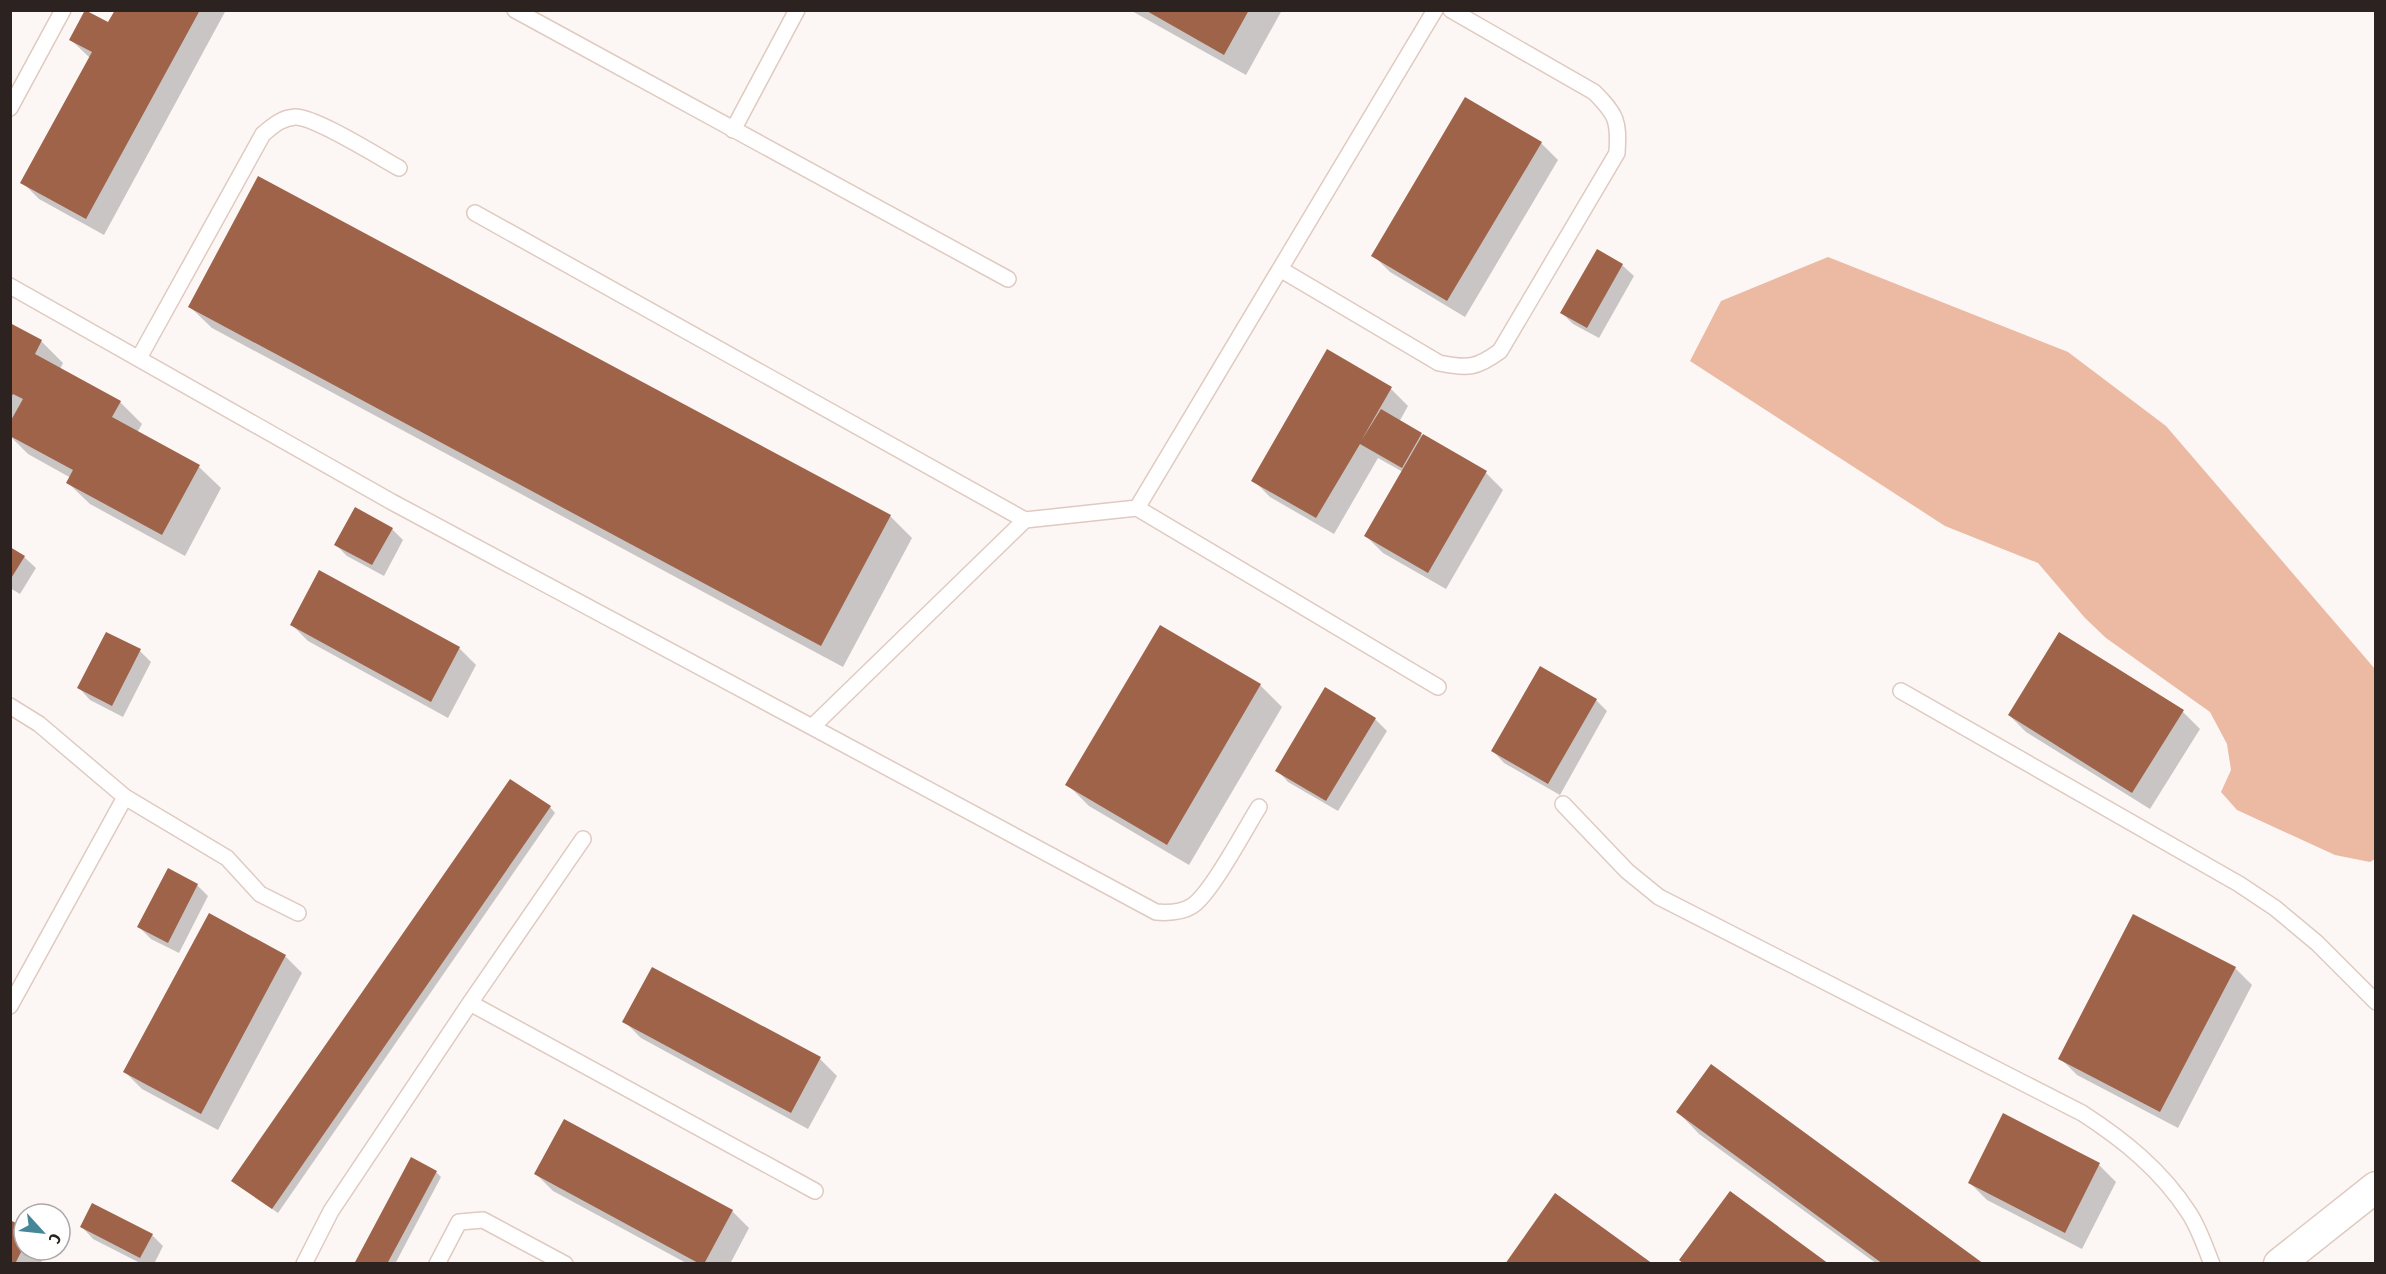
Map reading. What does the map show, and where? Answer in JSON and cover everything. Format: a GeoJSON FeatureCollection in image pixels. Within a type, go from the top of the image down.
{"type":"FeatureCollection","features":[{"type":"Feature","properties":{"kind":"street"},"geometry":{"type":"LineString","coordinates":[[2279,1263],[2376,1187]]}},
{"type":"Feature","properties":{"kind":"lane"},"geometry":{"type":"LineString","coordinates":[[10,108],[63,10]]}},
{"type":"Feature","properties":{"kind":"lane"},"geometry":{"type":"LineString","coordinates":[[515,10],[1008,279]]}},
{"type":"Feature","properties":{"kind":"lane"},"geometry":{"type":"LineString","coordinates":[[733,130],[797,10]]}},
{"type":"Feature","properties":{"kind":"lane"},"geometry":{"type":"LineString","coordinates":[[1137,508],[1435,10]]}},
{"type":"Feature","properties":{"kind":"lane"},"geometry":{"type":"LineString","coordinates":[[1280,269],[1439,363],[1462,368],[1482,364],[1500,351],[1617,153],[1619,126],[1608,107],[1594,92],[1451,10]]}},
{"type":"Feature","properties":{"kind":"lane"},"geometry":{"type":"LineString","coordinates":[[139,358],[263,134],[278,122],[297,117],[314,122],[399,168]]}},
{"type":"Feature","properties":{"kind":"lane"},"geometry":{"type":"LineString","coordinates":[[475,213],[1024,520],[1137,508],[1438,687]]}},
{"type":"Feature","properties":{"kind":"lane"},"geometry":{"type":"LineString","coordinates":[[10,286],[403,507],[1156,912],[1173,913],[1192,907],[1205,894],[1259,807]]}},
{"type":"Feature","properties":{"kind":"lane"},"geometry":{"type":"LineString","coordinates":[[812,727],[1024,520]]}},
{"type":"Feature","properties":{"kind":"lane"},"geometry":{"type":"LineString","coordinates":[[1902,691],[2239,884],[2275,908],[2317,943],[2376,1002]]}},
{"type":"Feature","properties":{"kind":"lane"},"geometry":{"type":"LineString","coordinates":[[10,706],[39,724],[125,797],[227,858],[260,894],[298,913]]}},
{"type":"Feature","properties":{"kind":"lane"},"geometry":{"type":"LineString","coordinates":[[10,1006],[125,797]]}},
{"type":"Feature","properties":{"kind":"lane"},"geometry":{"type":"LineString","coordinates":[[1563,804],[1627,871],[1659,897],[2082,1113],[2107,1128],[2134,1149],[2163,1179],[2190,1214],[2212,1263]]}},
{"type":"Feature","properties":{"kind":"lane"},"geometry":{"type":"LineString","coordinates":[[304,1263],[331,1211],[583,839]]}},
{"type":"Feature","properties":{"kind":"lane"},"geometry":{"type":"LineString","coordinates":[[470,1003],[815,1191]]}},
{"type":"Feature","properties":{"kind":"lane"},"geometry":{"type":"LineString","coordinates":[[437,1263],[459,1222],[483,1220],[565,1263]]}},
{"type":"Feature","properties":{"kind":"shaded area"},"geometry":{"type":"Polygon","coordinates":[[[1828,257],[2068,352],[2166,426],[2375,669],[2375,859],[2370,862],[2335,855],[2237,810],[2221,792],[2231,770],[2227,744],[2210,712],[2106,638],[2085,618],[2038,563],[1945,526],[1690,361],[1721,301],[1828,257]]]}},
{"type":"Feature","properties":{"kind":"building"},"geometry":{"type":"Polygon","coordinates":[[[85,10],[108,22],[115,10],[200,10],[86,219],[20,183],[92,52],[69,40],[85,10]]]}},
{"type":"Feature","properties":{"kind":"building"},"geometry":{"type":"Polygon","coordinates":[[[1145,10],[1249,10],[1224,55],[1145,10]]]}},
{"type":"Feature","properties":{"kind":"building"},"geometry":{"type":"Polygon","coordinates":[[[1465,97],[1542,142],[1447,301],[1371,256],[1465,97]]]}},
{"type":"Feature","properties":{"kind":"building"},"geometry":{"type":"Polygon","coordinates":[[[258,176],[891,515],[821,646],[188,307],[258,176]]]}},
{"type":"Feature","properties":{"kind":"building"},"geometry":{"type":"Polygon","coordinates":[[[1597,249],[1623,264],[1587,328],[1560,313],[1597,249]]]}},
{"type":"Feature","properties":{"kind":"building"},"geometry":{"type":"Polygon","coordinates":[[[10,323],[42,340],[35,354],[121,401],[112,417],[200,465],[162,535],[66,483],[73,470],[10,436],[10,422],[23,399],[13,394],[10,399],[10,323]]]}},
{"type":"Feature","properties":{"kind":"building"},"geometry":{"type":"Polygon","coordinates":[[[1327,349],[1392,387],[1361,441],[1381,409],[1422,433],[1402,468],[1360,444],[1316,518],[1251,481],[1327,349]]]}},
{"type":"Feature","properties":{"kind":"building"},"geometry":{"type":"Polygon","coordinates":[[[1423,434],[1487,471],[1428,573],[1364,536],[1423,434]]]}},
{"type":"Feature","properties":{"kind":"building"},"geometry":{"type":"Polygon","coordinates":[[[355,507],[393,528],[372,565],[334,545],[355,507]]]}},
{"type":"Feature","properties":{"kind":"building"},"geometry":{"type":"Polygon","coordinates":[[[10,547],[25,556],[10,580],[10,547]]]}},
{"type":"Feature","properties":{"kind":"building"},"geometry":{"type":"Polygon","coordinates":[[[319,570],[460,647],[431,702],[290,625],[319,570]]]}},
{"type":"Feature","properties":{"kind":"building"},"geometry":{"type":"Polygon","coordinates":[[[1160,625],[1261,684],[1167,845],[1065,785],[1160,625]]]}},
{"type":"Feature","properties":{"kind":"building"},"geometry":{"type":"Polygon","coordinates":[[[106,632],[141,649],[112,706],[77,688],[106,632]]]}},
{"type":"Feature","properties":{"kind":"building"},"geometry":{"type":"Polygon","coordinates":[[[2059,632],[2184,710],[2132,793],[2008,715],[2059,632]]]}},
{"type":"Feature","properties":{"kind":"building"},"geometry":{"type":"Polygon","coordinates":[[[1540,666],[1597,699],[1548,784],[1491,751],[1540,666]]]}},
{"type":"Feature","properties":{"kind":"building"},"geometry":{"type":"Polygon","coordinates":[[[1325,687],[1376,718],[1326,801],[1275,771],[1325,687]]]}},
{"type":"Feature","properties":{"kind":"building"},"geometry":{"type":"Polygon","coordinates":[[[510,779],[551,806],[272,1209],[231,1181],[510,779]]]}},
{"type":"Feature","properties":{"kind":"building"},"geometry":{"type":"Polygon","coordinates":[[[168,868],[198,884],[168,943],[137,927],[168,868]]]}},
{"type":"Feature","properties":{"kind":"building"},"geometry":{"type":"Polygon","coordinates":[[[209,913],[286,955],[201,1114],[123,1072],[209,913]]]}},
{"type":"Feature","properties":{"kind":"building"},"geometry":{"type":"Polygon","coordinates":[[[2133,914],[2236,967],[2160,1112],[2058,1059],[2133,914]]]}},
{"type":"Feature","properties":{"kind":"building"},"geometry":{"type":"Polygon","coordinates":[[[652,967],[821,1057],[791,1113],[622,1022],[652,967]]]}},
{"type":"Feature","properties":{"kind":"building"},"geometry":{"type":"Polygon","coordinates":[[[1711,1064],[1984,1264],[1883,1264],[1676,1112],[1711,1064]]]}},
{"type":"Feature","properties":{"kind":"building"},"geometry":{"type":"Polygon","coordinates":[[[2003,1113],[2100,1163],[2065,1233],[1968,1183],[2003,1113]]]}},
{"type":"Feature","properties":{"kind":"building"},"geometry":{"type":"Polygon","coordinates":[[[564,1119],[733,1210],[704,1264],[700,1264],[534,1174],[564,1119]]]}},
{"type":"Feature","properties":{"kind":"building"},"geometry":{"type":"Polygon","coordinates":[[[411,1157],[437,1171],[387,1264],[354,1264],[411,1157]]]}},
{"type":"Feature","properties":{"kind":"building"},"geometry":{"type":"Polygon","coordinates":[[[1730,1191],[1829,1264],[1684,1264],[1679,1260],[1730,1191]]]}},
{"type":"Feature","properties":{"kind":"building"},"geometry":{"type":"Polygon","coordinates":[[[1555,1193],[1653,1264],[1505,1264],[1555,1193]]]}},
{"type":"Feature","properties":{"kind":"building"},"geometry":{"type":"Polygon","coordinates":[[[92,1203],[153,1234],[140,1258],[80,1227],[92,1203]]]}},
{"type":"Feature","properties":{"kind":"building"},"geometry":{"type":"Polygon","coordinates":[[[10,1220],[12,1221],[12,1262],[16,1262],[10,1264],[10,1220]]]}}]}
